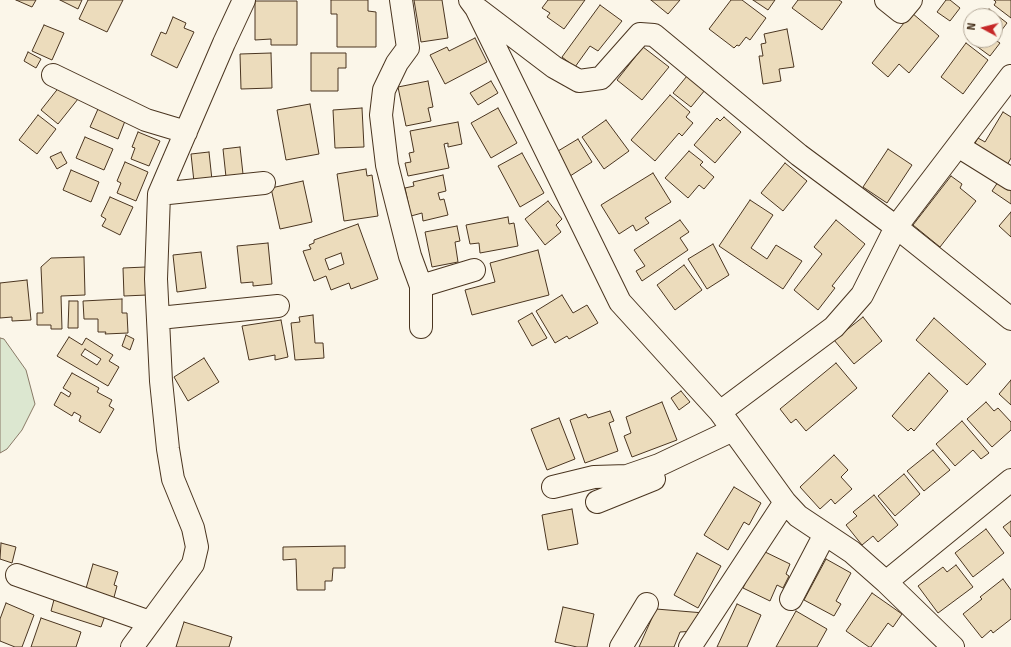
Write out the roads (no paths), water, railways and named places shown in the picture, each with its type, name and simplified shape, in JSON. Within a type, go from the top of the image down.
[{"type":"street","points":[[132,647],[192,564],[197,547],[193,528],[173,479],[161,381],[156,279],[159,194],[244,0]]},
{"type":"street","points":[[401,0],[408,48],[397,63],[384,90],[381,115],[387,165],[410,256],[420,286],[422,326]]},
{"type":"street","points":[[886,0],[901,12],[911,0]]},
{"type":"street","points":[[473,4],[554,67],[579,81],[601,78],[640,34],[654,36],[800,155],[896,228],[1011,319]]},
{"type":"street","points":[[473,4],[620,302],[720,412],[785,502],[798,516],[852,552],[886,582],[932,639],[953,647]]},
{"type":"street","points":[[53,75],[146,120],[186,132]]},
{"type":"street","points":[[720,412],[834,326],[862,295],[896,228],[1011,76]]},
{"type":"street","points":[[958,146],[1011,178]]},
{"type":"street","points":[[159,194],[264,183]]},
{"type":"street","points":[[420,286],[474,270]]},
{"type":"street","points":[[159,318],[278,306]]},
{"type":"street","points":[[552,487],[594,477],[627,476],[737,435]]},
{"type":"street","points":[[597,502],[634,488],[737,435]]},
{"type":"street","points":[[886,582],[1011,480]]},
{"type":"street","points":[[690,647],[785,502]]},
{"type":"street","points":[[791,599],[825,534]]},
{"type":"street","points":[[17,575],[150,622]]},
{"type":"street","points":[[621,647],[647,604]]}]
